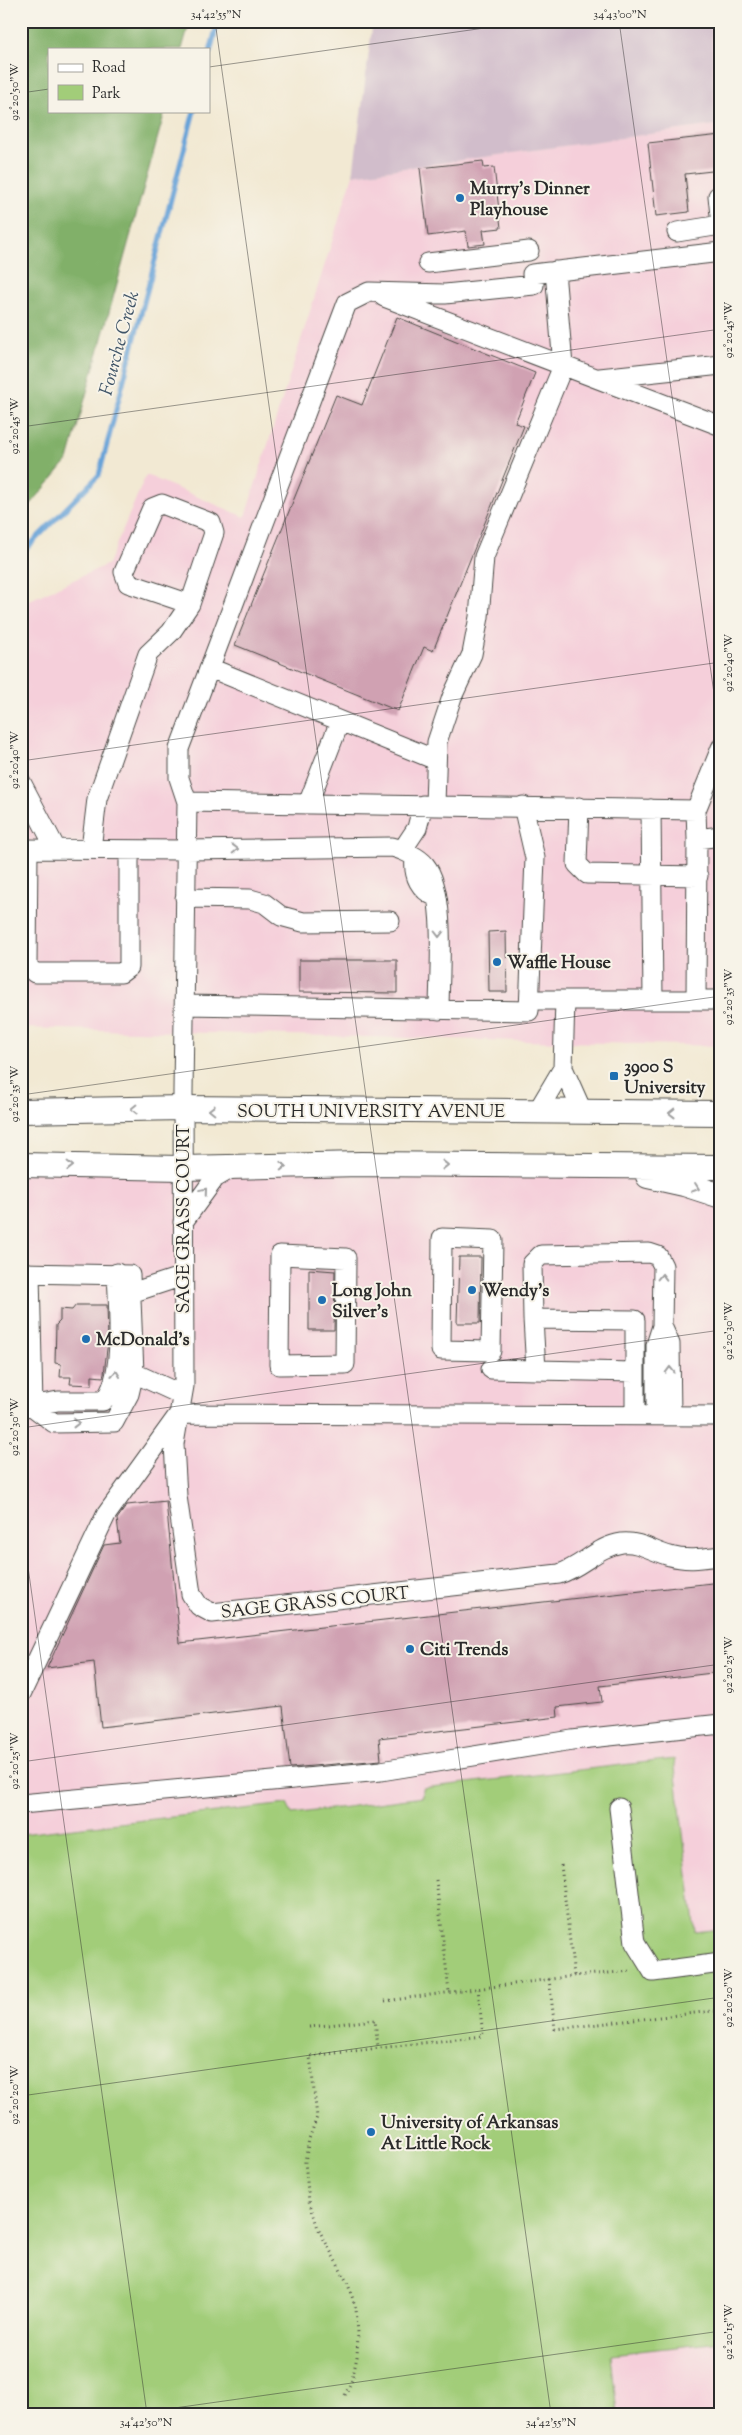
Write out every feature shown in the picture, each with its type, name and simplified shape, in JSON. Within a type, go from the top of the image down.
[{"type":"main road","name":"SOUTH UNIVERSITY AVENUE","points":[[21,1112],[183,1108],[721,1113]]},
{"type":"main road","points":[[21,1166],[182,1168],[361,1164],[721,1167]]},
{"type":"main road","points":[[561,1165],[651,1176],[721,1196]]},
{"type":"street","points":[[677,232],[721,225],[718,196],[721,196]]},
{"type":"street","points":[[428,263],[529,252]]},
{"type":"street","points":[[369,292],[445,294],[534,285],[532,274],[721,252]]},
{"type":"street","points":[[409,854],[417,828],[429,805],[437,742],[452,697],[472,654],[479,617],[484,557],[563,366],[555,271]]},
{"type":"street","points":[[369,292],[721,426]]},
{"type":"street","name":"SAGE GRASS COURT","points":[[369,292],[347,303],[179,749],[179,778],[187,802],[182,1168],[182,1395],[174,1444],[177,1496],[191,1594],[199,1606],[212,1613],[559,1574],[573,1570],[610,1545],[624,1543],[642,1546],[671,1557],[689,1559],[721,1556]]},
{"type":"street","points":[[596,379],[721,365]]},
{"type":"street","points":[[91,849],[97,799],[148,654],[171,632],[190,604],[214,533],[211,523],[162,504],[152,508],[124,572],[128,583],[190,604]]},
{"type":"street","points":[[210,668],[436,760]]},
{"type":"street","points":[[308,804],[340,721]]},
{"type":"street","points":[[696,1000],[698,876],[696,810],[721,748]]},
{"type":"street","points":[[21,782],[56,849]]},
{"type":"street","points":[[187,802],[696,810]]},
{"type":"street","points":[[184,1005],[529,1011],[536,858],[524,806]]},
{"type":"street","points":[[579,807],[577,864],[587,874],[698,876]]},
{"type":"street","points":[[651,809],[653,1000]]},
{"type":"street","points":[[697,839],[721,836]]},
{"type":"street","points":[[129,850],[129,967],[121,973],[35,973],[27,966],[24,849],[186,850],[392,847],[409,854],[424,864],[435,884],[439,911],[439,1010]]},
{"type":"street","points":[[186,898],[250,899],[264,903],[280,916],[303,922],[390,921]]},
{"type":"street","points":[[530,1000],[721,1000]]},
{"type":"street","points":[[565,1000],[564,1068],[583,1112]]},
{"type":"street","points":[[537,1112],[564,1068]]},
{"type":"street","points":[[183,1222],[215,1178],[234,1167]]},
{"type":"street","points":[[442,1238],[493,1240],[491,1351],[440,1350],[442,1238]]},
{"type":"street","points":[[536,1370],[532,1264],[541,1255],[648,1253],[658,1256],[663,1266],[662,1326],[656,1345],[663,1416]]},
{"type":"street","points":[[280,1255],[346,1258],[345,1364],[279,1365],[280,1255]]},
{"type":"street","points":[[26,1273],[117,1273],[130,1275],[134,1373],[129,1394],[114,1422],[54,1423],[27,1407],[26,1273]]},
{"type":"street","points":[[27,1407],[58,1401],[103,1401],[110,1394],[116,1380],[118,1342],[117,1273]]},
{"type":"street","points":[[131,1293],[183,1276]]},
{"type":"street","points":[[533,1319],[635,1320],[635,1415]]},
{"type":"street","points":[[491,1369],[635,1372]]},
{"type":"street","points":[[134,1373],[182,1395]]},
{"type":"street","points":[[21,1694],[106,1516],[179,1414],[721,1416]]},
{"type":"street","points":[[21,1804],[382,1771],[572,1740],[721,1724]]},
{"type":"street","points":[[619,1808],[635,1943],[653,1972],[721,1963]]},
{"type":"path","points":[[561,1865],[574,1976]]},
{"type":"path","points":[[436,1880],[449,1992]]},
{"type":"path","points":[[385,2001],[633,1970]]},
{"type":"path","points":[[549,1979],[555,2029],[721,2010]]},
{"type":"path","points":[[345,2395],[352,2380],[357,2358],[356,2309],[343,2271],[313,2215],[305,2173],[307,2149],[317,2117],[310,2056],[483,2036],[478,1989]]},
{"type":"path","points":[[309,2027],[375,2020],[378,2047]]},
{"type":"shaded area","points":[[373,21],[711,21],[715,125],[353,175]]},
{"type":"shaded area","points":[[711,21],[721,21],[721,1046],[21,1028],[21,604],[108,564],[146,475],[245,517],[353,175],[715,125]]},
{"type":"shaded area","points":[[721,1160],[721,2414],[21,2414],[21,1163]]},
{"type":"green space","points":[[21,21],[190,21],[182,48],[48,48],[48,112],[165,112],[68,460],[21,516]]},
{"type":"green space","name":"University of Arkansas At Little Rock","points":[[674,1759],[695,1932],[721,1929],[721,2342],[611,2354],[617,2414],[21,2414],[21,1834],[287,1804],[292,1814],[423,1797],[423,1788]]},
{"type":"building","points":[[721,135],[721,170],[685,174],[689,212],[656,216],[648,143]]},
{"type":"building","name":"Murry's Dinner Playhouse","points":[[483,161],[484,168],[494,167],[501,228],[483,230],[485,244],[468,246],[466,231],[428,236],[420,168]]},
{"type":"building","points":[[397,317],[535,373],[515,423],[524,426],[433,651],[424,647],[398,711],[235,645],[336,395],[362,405]]},
{"type":"building","name":"Waffle House","points":[[506,931],[507,992],[489,992],[488,932]]},
{"type":"building","points":[[299,960],[397,960],[397,993],[299,992]]},
{"type":"building","name":"Wendy's","points":[[459,1257],[481,1257],[480,1323],[457,1323]]},
{"type":"building","name":"Long John Silver's","points":[[309,1269],[335,1271],[334,1330],[309,1330]]},
{"type":"building","name":"McDonald's","points":[[76,1305],[107,1305],[108,1340],[104,1374],[103,1377],[92,1376],[92,1385],[70,1384],[71,1377],[60,1377],[61,1364],[55,1363],[56,1325],[60,1321],[60,1309],[72,1310]]},
{"type":"building","points":[[166,1501],[180,1643],[721,1582],[721,1672],[600,1686],[602,1702],[557,1707],[558,1717],[379,1738],[381,1760],[290,1768],[283,1706],[101,1727],[94,1662],[47,1668],[104,1545],[120,1543],[117,1519],[127,1505]]},
{"type":"waterway","name":"Fourche Creek","points":[[210,52],[218,21]]},
{"type":"waterway","name":"Fourche Creek","points":[[21,554],[99,475],[194,112]]},
{"type":"place","name":"Murry's Dinner Playhouse","points":[[460,198]]},
{"type":"place","name":"Waffle House","points":[[497,962]]},
{"type":"place","name":"3900 S University","points":[[614,1076]]},
{"type":"place","name":"Wendy's","points":[[472,1290]]},
{"type":"place","name":"Long John Silver's","points":[[322,1300]]},
{"type":"place","name":"McDonald's","points":[[86,1339]]},
{"type":"place","name":"Citi Trends","points":[[410,1649]]},
{"type":"place","name":"University of Arkansas At Little Rock","points":[[371,2132]]}]
